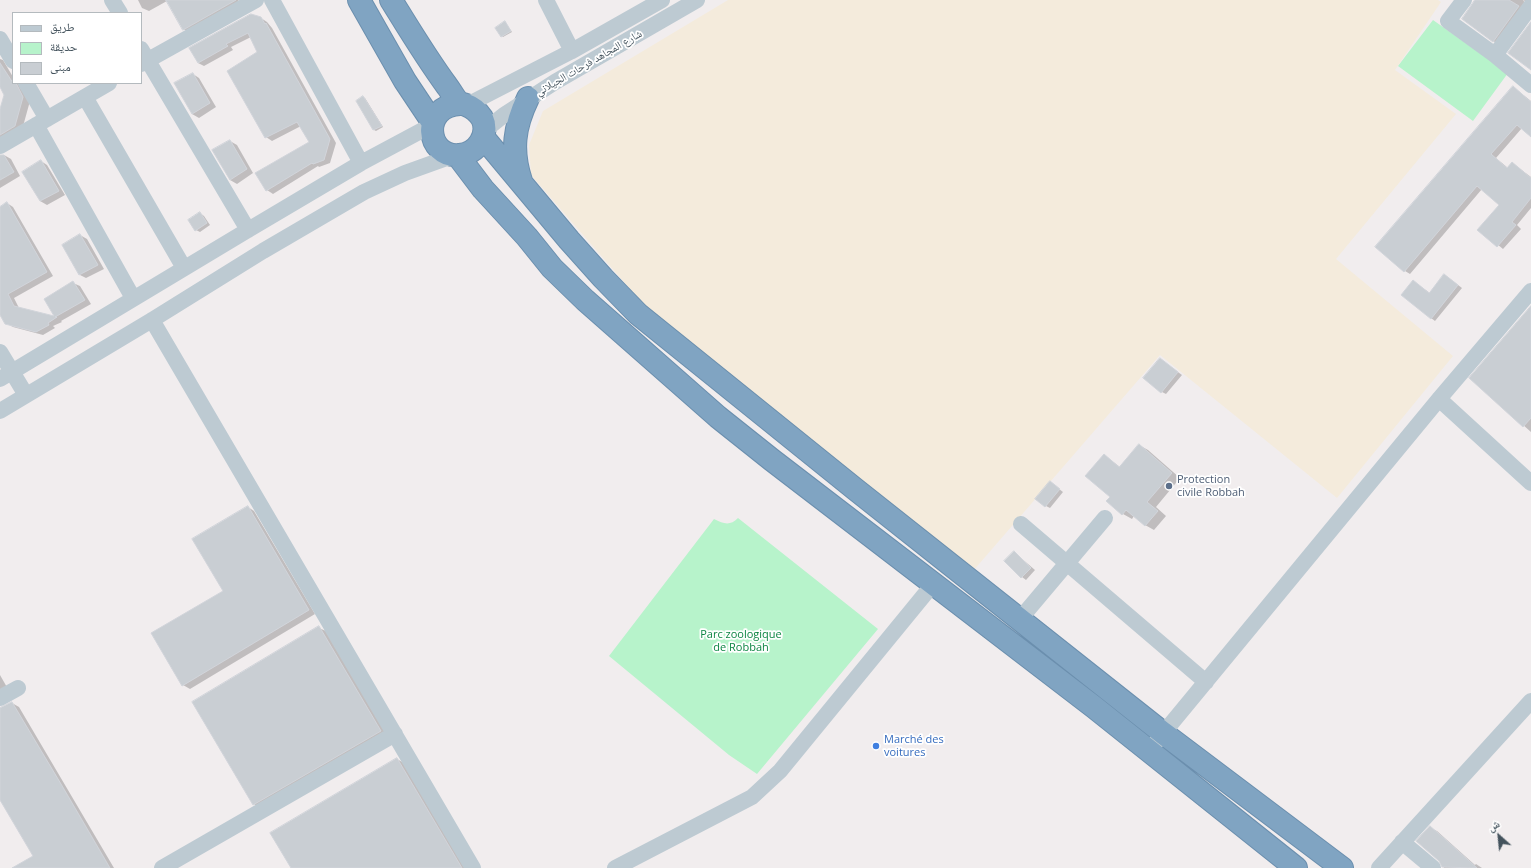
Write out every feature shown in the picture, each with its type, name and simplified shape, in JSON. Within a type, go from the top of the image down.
[{"type":"highway","points":[[359,0],[405,81],[433,124]]},
{"type":"highway","points":[[391,0],[425,55],[464,104],[478,113],[484,125],[484,134],[476,148],[471,152],[457,155],[442,150],[437,145],[432,132],[433,124],[436,116],[446,106],[464,104]]},
{"type":"highway","points":[[522,184],[517,167],[515,143],[516,132],[521,114],[528,98]]},
{"type":"highway","points":[[484,134],[522,184],[603,278],[638,314],[1020,620],[1164,733],[1342,868]]},
{"type":"highway","points":[[457,155],[483,189],[527,237],[552,268],[585,300],[742,436],[934,583],[1296,868]]},
{"type":"street","points":[[112,0],[119,12]]},
{"type":"street","points":[[248,230],[143,58],[256,0]]},
{"type":"street","points":[[272,0],[361,163]]},
{"type":"street","points":[[546,0],[572,51]]},
{"type":"street","name":"شارع المجاهد فرحات الجيلاني","points":[[464,104],[572,51],[662,0]]},
{"type":"street","name":"شارع المجاهد فرحات الجيلاني","points":[[484,134],[504,115],[528,98],[697,0]]},
{"type":"street","points":[[1464,0],[1448,22],[1495,55],[1531,85]]},
{"type":"street","points":[[1495,55],[1531,5],[1524,0]]},
{"type":"street","points":[[0,39],[12,59]]},
{"type":"street","points":[[26,84],[42,122],[133,298]]},
{"type":"street","points":[[0,146],[107,84]]},
{"type":"street","points":[[85,97],[184,268]]},
{"type":"street","points":[[6,376],[133,298],[361,163],[433,124]]},
{"type":"street","points":[[0,411],[152,320],[269,247],[364,192],[405,173],[457,155]]},
{"type":"street","points":[[1149,751],[1439,399],[1531,291]]},
{"type":"street","points":[[152,320],[473,868]]},
{"type":"street","points":[[0,352],[6,376],[26,395]]},
{"type":"street","points":[[1439,399],[1531,483]]},
{"type":"street","points":[[1020,620],[1105,518]]},
{"type":"street","points":[[1021,524],[1206,682]]},
{"type":"street","points":[[614,868],[752,797],[780,771],[934,583]]},
{"type":"street","points":[[0,698],[18,688]]},
{"type":"street","points":[[1379,868],[1531,701]]},
{"type":"street","points":[[162,868],[395,734]]},
{"type":"street","points":[[1402,842],[1433,868]]},
{"type":"green space","points":[[1433,20],[1508,73],[1473,121],[1398,66]]},
{"type":"green space","name":"Parc zoologique de Robbah","points":[[738,518],[878,629],[757,774],[729,755],[609,656],[714,519],[721,522],[730,523]]},
{"type":"sand","points":[[728,0],[1438,0],[1441,2],[1395,70],[1456,114],[1336,259],[1453,356],[1337,498],[1160,355],[973,571],[734,382],[643,304],[531,175],[529,145],[543,111]]},
{"type":"building","points":[[166,0],[236,0],[183,30]]},
{"type":"building","points":[[1475,0],[1509,0],[1519,6],[1493,42],[1462,19]]},
{"type":"building","points":[[251,14],[261,17],[265,24],[266,23],[330,139],[324,160],[313,164],[312,163],[266,191],[255,173],[309,142],[297,122],[265,138],[227,71],[257,52],[248,33],[226,44],[228,46],[198,63],[189,48]]},
{"type":"building","points":[[505,21],[511,31],[501,37],[495,28]]},
{"type":"building","points":[[1531,22],[1531,70],[1508,53]]},
{"type":"building","points":[[0,63],[12,81],[12,84],[16,84],[23,97],[15,126],[0,135],[0,109],[4,95],[0,87]]},
{"type":"building","points":[[193,73],[210,103],[192,114],[174,83]]},
{"type":"building","points":[[1513,86],[1531,102],[1531,137],[1517,125],[1491,154],[1507,168],[1512,162],[1531,178],[1531,198],[1512,222],[1516,225],[1497,247],[1477,230],[1499,205],[1477,186],[1404,272],[1375,247]]},
{"type":"building","points":[[363,96],[382,126],[373,130],[356,101]]},
{"type":"building","points":[[230,140],[247,169],[230,180],[212,150]]},
{"type":"building","points":[[0,155],[4,155],[14,172],[0,180]]},
{"type":"building","points":[[41,160],[59,191],[40,201],[22,172]]},
{"type":"building","points":[[7,202],[47,272],[8,294],[14,306],[54,316],[44,299],[73,281],[85,300],[55,317],[57,317],[48,323],[49,325],[36,332],[5,324],[0,315],[0,207]]},
{"type":"building","points":[[200,212],[207,223],[195,231],[188,220]]},
{"type":"building","points":[[80,234],[98,265],[79,275],[62,245]]},
{"type":"building","points":[[1444,274],[1458,285],[1431,319],[1401,295],[1413,280],[1429,293]]},
{"type":"building","points":[[1531,306],[1531,418],[1523,427],[1469,378]]},
{"type":"building","points":[[1160,358],[1178,372],[1161,393],[1143,378]]},
{"type":"building","points":[[1139,444],[1172,473],[1147,502],[1158,511],[1145,526],[1126,510],[1122,515],[1106,501],[1110,497],[1085,476],[1104,454],[1119,467]]},
{"type":"building","points":[[1050,481],[1060,489],[1045,507],[1035,499]]},
{"type":"building","points":[[248,506],[309,610],[182,686],[151,633],[223,591],[192,539]]},
{"type":"building","points":[[1014,551],[1031,568],[1021,578],[1004,561]]},
{"type":"building","points":[[319,626],[381,731],[253,805],[192,702]]},
{"type":"building","points":[[12,702],[110,868],[12,868],[33,856],[0,800],[0,708]]},
{"type":"building","points":[[397,758],[462,868],[291,868],[270,833]]},
{"type":"building","points":[[1430,826],[1477,868],[1442,867],[1439,861],[1416,841]]},
{"type":"place","name":"Protection civile Robbah","points":[[1169,486]]},
{"type":"place","name":"Marché des voitures","points":[[876,746]]}]
